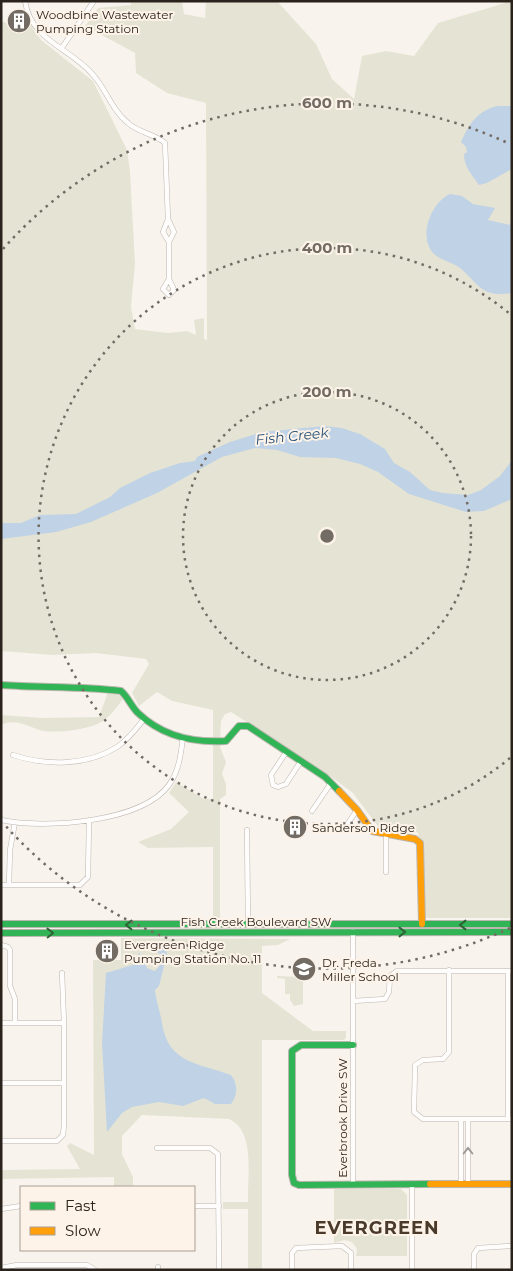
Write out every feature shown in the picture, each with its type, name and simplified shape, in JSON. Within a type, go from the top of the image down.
[{"type":"main road","points":[[1,685],[42,688],[86,687],[119,690],[125,694],[135,710],[144,719],[165,732],[183,738],[216,742],[226,741],[238,727],[245,725],[325,776],[357,810],[372,831],[415,839],[420,843],[422,924]]},
{"type":"main road","name":"Fish Creek Boulevard SW","points":[[1,924],[248,924],[512,932]]},
{"type":"main road","name":"Fish Creek Boulevard SW","points":[[1,934],[353,928],[422,924],[512,924]]},
{"type":"main road","points":[[353,1045],[301,1045],[294,1048],[292,1055],[293,1181],[299,1185],[353,1184]]},
{"type":"main road","name":"Everbrook Drive SW","points":[[353,1184],[512,1184]]},
{"type":"street","points":[[26,1],[36,28],[90,71],[110,103],[128,123],[140,132],[165,143],[168,219],[174,232],[169,242],[169,279]]},
{"type":"street","points":[[61,49],[94,1]]},
{"type":"street","points":[[168,219],[163,232],[169,242]]},
{"type":"street","points":[[13,755],[29,760],[54,763],[100,755],[118,746],[144,719]]},
{"type":"street","points":[[1,820],[42,824],[88,820],[134,809],[146,804],[169,786],[177,770],[183,738]]},
{"type":"street","points":[[287,751],[271,775],[273,785],[278,787],[286,784],[301,761]]},
{"type":"street","points":[[312,811],[331,784]]},
{"type":"street","points":[[344,829],[357,810]]},
{"type":"street","points":[[1,885],[80,885],[85,882],[88,875],[88,820]]},
{"type":"street","points":[[9,885],[10,850],[14,822]]},
{"type":"street","points":[[247,830],[248,924]]},
{"type":"street","points":[[386,834],[386,872]]},
{"type":"street","points":[[150,925],[150,932]]},
{"type":"street","name":"Everbrook Drive SW","points":[[353,928],[353,1184]]},
{"type":"street","points":[[1,945],[8,946],[10,950],[10,986],[15,1000],[15,1023]]},
{"type":"street","points":[[353,1001],[385,999],[389,992],[390,976],[397,971],[449,970],[510,971],[510,1119],[423,1119],[416,1116],[414,1110],[415,1065],[423,1060],[443,1059],[448,1052],[449,970]]},
{"type":"street","points":[[1,1141],[54,1141],[62,1138],[64,1132],[64,1023],[62,973]]},
{"type":"street","points":[[1,1023],[64,1023]]},
{"type":"street","points":[[1,1083],[64,1083]]},
{"type":"street","points":[[461,1119],[465,1184]]},
{"type":"street","points":[[465,1184],[468,1119]]},
{"type":"street","points":[[156,1148],[210,1148],[216,1151],[218,1157],[219,1270]]},
{"type":"street","points":[[412,1184],[412,1270]]},
{"type":"street","points":[[1,1209],[20,1206]]},
{"type":"street","points":[[195,1206],[219,1206]]},
{"type":"street","points":[[292,1270],[292,1253],[296,1248],[342,1246],[351,1253],[351,1270]]},
{"type":"street","points":[[474,1270],[474,1254],[478,1248],[512,1246]]},
{"type":"street","points":[[1,1268],[17,1265],[87,1265],[95,1270]]},
{"type":"shaded area","points":[[131,1],[182,1],[184,14],[205,18],[206,1],[277,1],[316,44],[332,79],[354,99],[362,56],[386,51],[414,56],[438,23],[512,1],[512,918],[419,918],[418,833],[406,826],[398,830],[379,828],[353,793],[326,773],[231,712],[225,714],[221,721],[220,747],[226,762],[222,774],[226,784],[226,795],[220,799],[220,919],[213,919],[213,847],[148,848],[138,842],[171,829],[189,812],[169,793],[176,782],[204,799],[213,799],[213,710],[172,701],[157,692],[139,706],[132,693],[149,664],[146,659],[96,653],[53,655],[1,651],[1,21],[19,27],[28,22],[41,40],[93,81],[127,150],[135,264],[131,307],[135,329],[168,333],[187,331],[196,335],[194,320],[204,318],[204,339],[207,340],[206,103],[167,93],[136,73],[135,53],[85,26],[98,8],[131,5]]},
{"type":"shaded area","points":[[108,692],[123,699],[113,712],[95,725],[53,732],[39,730],[15,722],[1,725],[1,715],[42,718],[99,717]]},
{"type":"shaded area","points":[[121,938],[290,939],[278,945],[262,946],[262,993],[313,1031],[346,1031],[346,1038],[344,1040],[262,1040],[262,1270],[248,1270],[248,1209],[223,1209],[223,1202],[248,1202],[249,1168],[247,1144],[238,1125],[229,1119],[142,1115],[122,1136],[122,1154],[133,1177],[133,1186],[114,1186],[114,1177],[1,1179],[1,1170],[80,1169],[67,1146],[70,1143],[94,1155],[93,960],[121,960]]},
{"type":"shaded area","points":[[277,976],[303,977],[303,1004],[294,1006],[290,1000],[290,994],[285,994],[285,979],[277,978]]},
{"type":"shaded area","points":[[334,1189],[401,1189],[407,1195],[407,1256],[356,1256],[357,1249],[352,1242],[344,1240],[334,1243]]},
{"type":"water","points":[[497,106],[512,106],[512,169],[487,183],[479,185],[467,167],[464,159],[464,154],[467,152],[466,147],[461,142],[474,119],[484,111]]},
{"type":"water","points":[[450,194],[462,196],[473,204],[495,208],[488,220],[510,225],[512,214],[512,293],[487,292],[460,268],[433,253],[427,237],[429,220],[437,204]]},
{"type":"water","name":"Fish Creek","points":[[324,426],[342,428],[360,434],[385,449],[394,463],[410,472],[430,490],[443,493],[468,495],[481,490],[500,476],[512,460],[512,499],[484,511],[466,512],[409,494],[378,472],[360,464],[336,458],[300,457],[277,450],[255,448],[222,457],[157,493],[91,522],[56,532],[1,539],[1,523],[21,523],[40,515],[76,514],[110,497],[120,488],[150,473],[180,463],[195,461],[197,457],[230,442],[262,432]]},
{"type":"water","points":[[161,946],[165,947],[167,954],[159,986],[155,990],[165,1037],[171,1047],[187,1060],[231,1075],[236,1086],[235,1097],[231,1104],[215,1104],[204,1098],[183,1106],[159,1102],[132,1107],[122,1113],[107,1132],[102,1043],[106,973],[136,964],[139,952],[147,968],[155,971],[162,963],[164,956],[155,951]]},
{"type":"traffic: fast","points":[[1,685],[121,691],[138,713],[147,721],[168,732],[202,741],[226,741],[239,726],[248,726],[325,777],[339,791]]},
{"type":"traffic: fast","points":[[1,924],[512,924]]},
{"type":"traffic: fast","points":[[1,933],[512,932]]},
{"type":"traffic: fast","points":[[353,1045],[301,1045],[292,1051],[292,1175],[294,1183],[299,1185],[430,1184]]},
{"type":"traffic: slow","points":[[339,791],[357,810],[372,831],[415,839],[420,843],[422,924]]},
{"type":"traffic: slow","points":[[430,1184],[512,1184]]},
{"type":"place","name":"Woodbine Wastewater Pumping Station","points":[[19,21]]},
{"type":"place","name":"Sanderson Ridge","points":[[295,827]]},
{"type":"place","name":"Evergreen Ridge Pumping Station No. 11","points":[[107,951]]},
{"type":"place","name":"Dr. Freda Miller School","points":[[304,969]]},
{"type":"district","name":"EVERGREEN","points":[[377,1228]]}]
